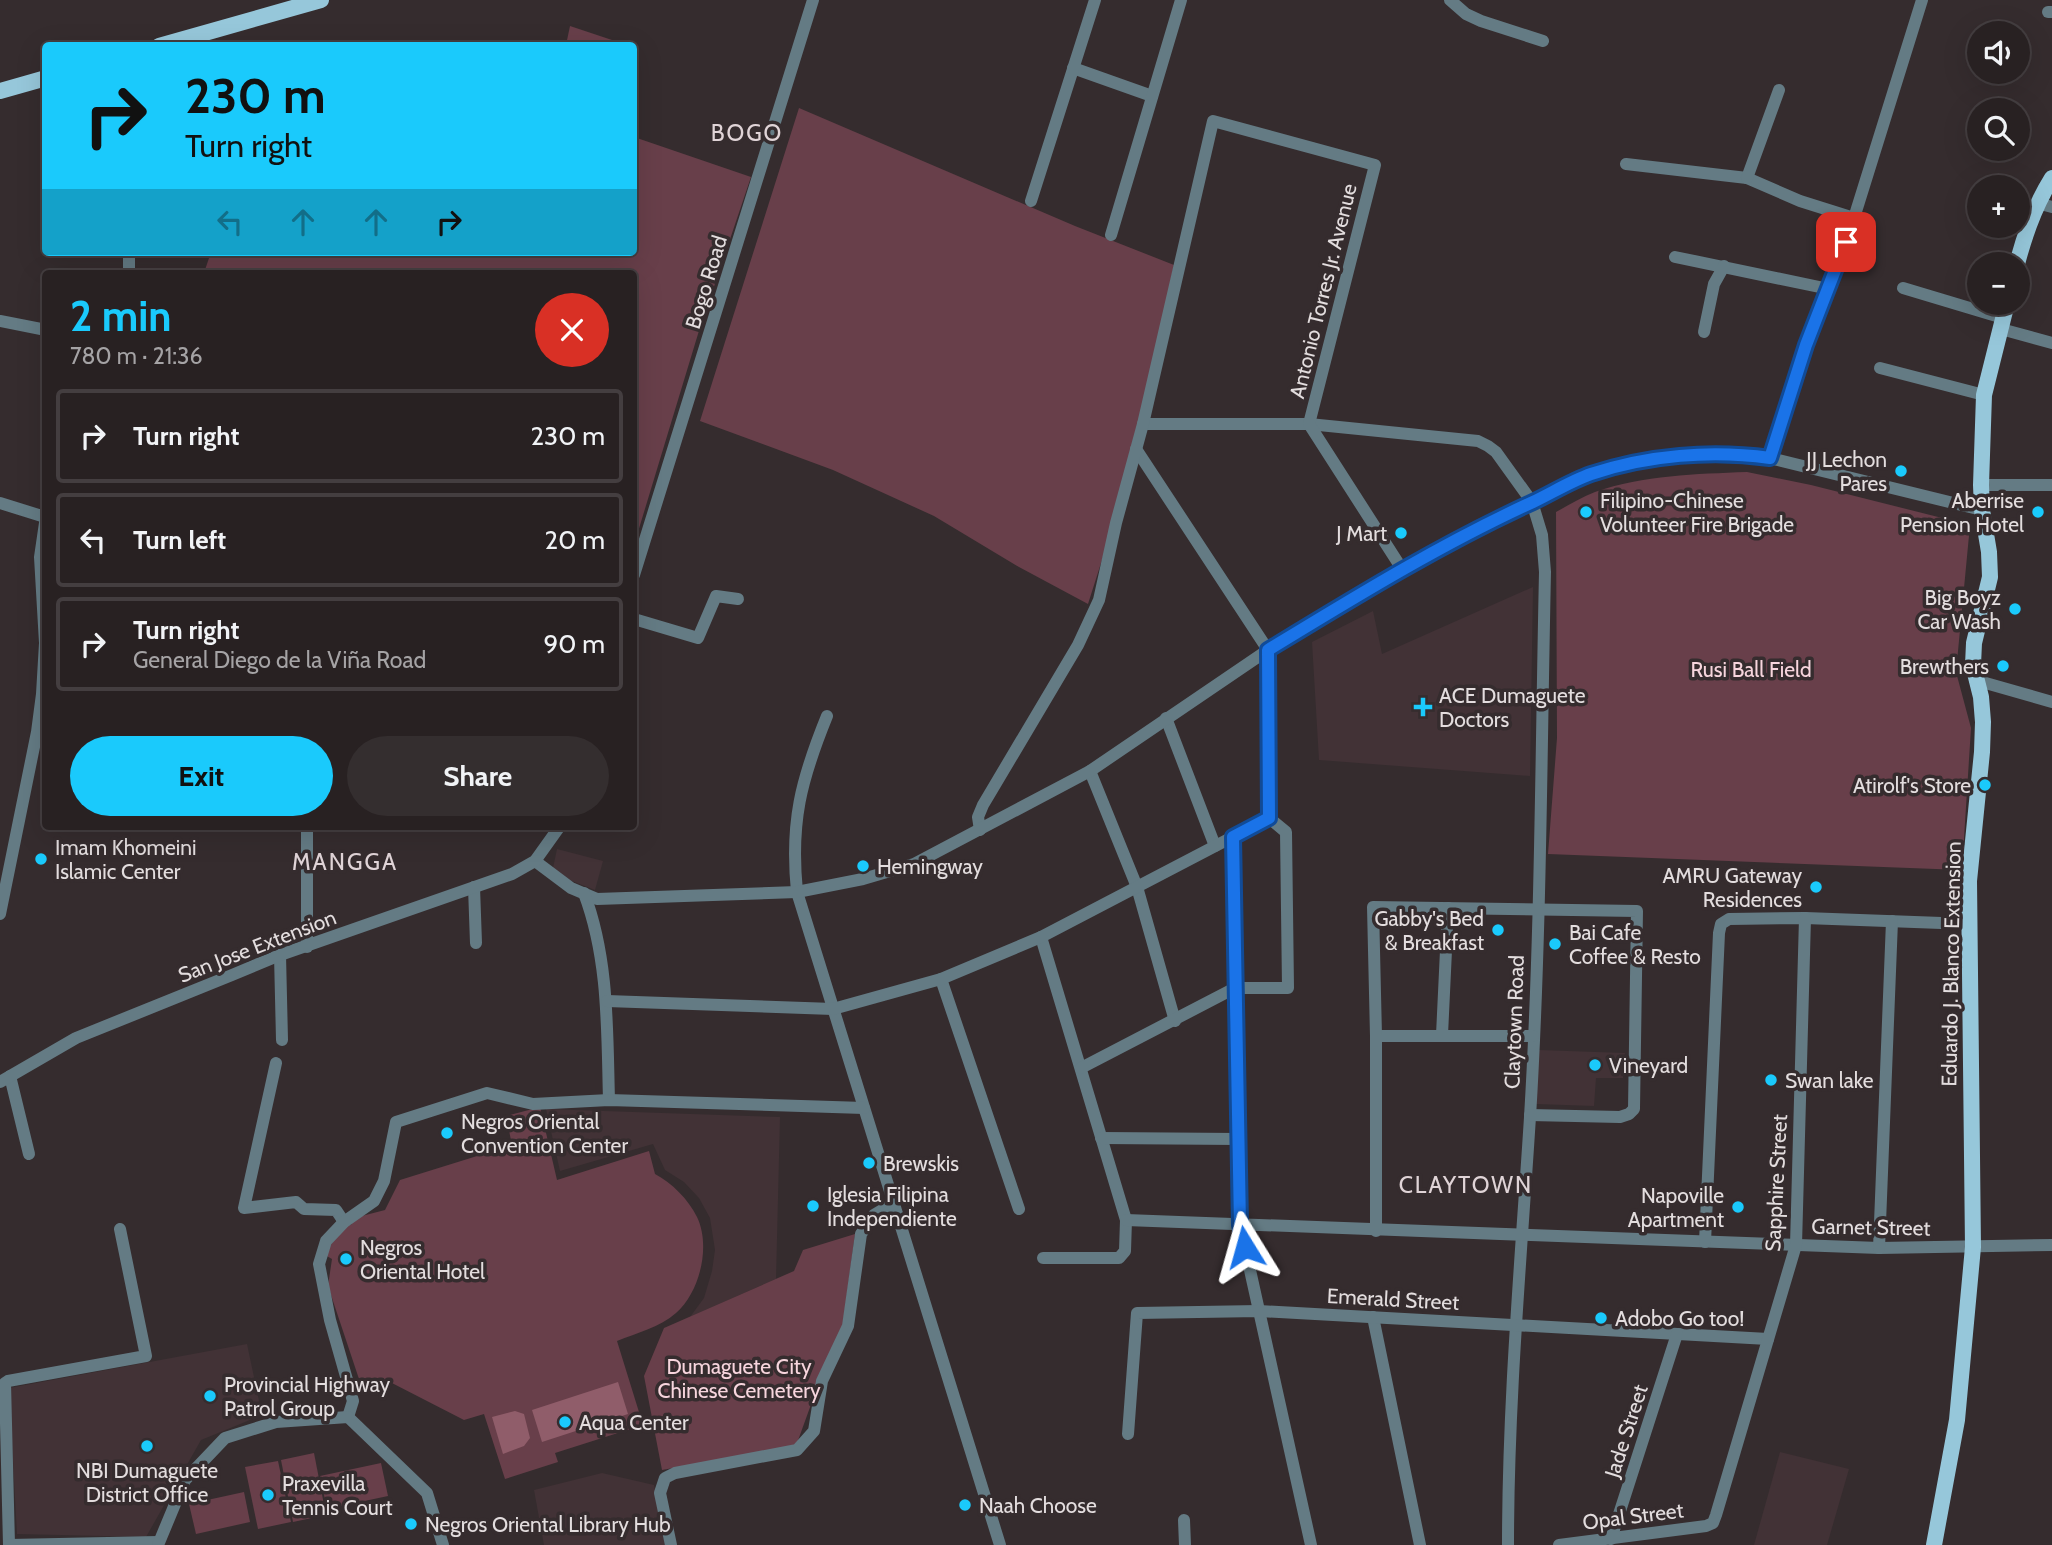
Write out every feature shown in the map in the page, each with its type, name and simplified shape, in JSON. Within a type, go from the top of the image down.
[{"type":"main road","points":[[173,42],[321,0]]},
{"type":"main road","points":[[0,91],[42,79]]},
{"type":"main road","points":[[2020,252],[2025,233],[2044,205],[2052,178]]},
{"type":"main road","name":"Eduardo J. Blanco Extension","points":[[1934,1545],[1956,1420],[1973,1247],[1969,924],[1970,869],[1982,742],[1981,697],[1975,680],[1974,643],[1990,577],[1981,485],[1984,395],[2004,317]]},
{"type":"street","name":"Bogo Road","points":[[637,565],[813,0]]},
{"type":"street","points":[[1031,201],[1095,0]]},
{"type":"street","points":[[1111,235],[1181,0]]},
{"type":"street","points":[[1450,0],[1466,14],[1481,21],[1543,41]]},
{"type":"street","points":[[1770,458],[1806,345],[1854,218],[1922,0]]},
{"type":"street","points":[[1073,68],[1152,96]]},
{"type":"street","points":[[1747,178],[1779,90]]},
{"type":"street","name":"Antonio Torres Jr. Avenue","points":[[1143,424],[1213,121],[1375,164],[1310,424],[1402,569]]},
{"type":"street","points":[[1626,164],[1747,178],[1800,201],[1854,218]]},
{"type":"street","points":[[1675,257],[1829,289]]},
{"type":"street","points":[[1704,332],[1714,284],[1724,266]]},
{"type":"street","points":[[1903,288],[2004,317],[2052,343]]},
{"type":"street","points":[[0,321],[42,329]]},
{"type":"street","points":[[1880,368],[1984,395]]},
{"type":"street","points":[[980,831],[978,817],[983,805],[1078,645],[1099,600],[1116,523],[1143,424]]},
{"type":"street","name":"Claytown Road","points":[[1143,424],[1310,424],[1478,441],[1496,452],[1532,502],[1542,535],[1545,572],[1538,909],[1530,1115],[1516,1324],[1508,1545]]},
{"type":"street","points":[[1136,449],[1268,650],[1269,818]]},
{"type":"street","points":[[557,830],[535,862],[570,888],[597,899],[797,892],[863,879],[914,864],[1090,771],[1268,650],[1402,569],[1495,519],[1590,475],[1658,459],[1735,453],[1770,458],[1982,510]]},
{"type":"street","points":[[1981,485],[2052,485]]},
{"type":"street","points":[[0,503],[42,516]]},
{"type":"street","points":[[42,540],[42,591]]},
{"type":"street","points":[[637,620],[698,638],[716,596],[738,599]]},
{"type":"street","points":[[1975,680],[2052,702]]},
{"type":"street","points":[[0,914],[41,732],[42,694]]},
{"type":"street","points":[[827,716],[812,753],[797,811],[794,838],[797,892],[1000,1545]]},
{"type":"street","points":[[1166,718],[1215,846]]},
{"type":"street","points":[[1090,771],[1137,887],[1175,1021]]},
{"type":"street","points":[[607,1001],[833,1009],[941,979],[1041,937],[1269,818]]},
{"type":"street","points":[[1081,1068],[1235,988],[1288,988],[1286,832],[1269,818]]},
{"type":"street","points":[[307,830],[307,947]]},
{"type":"street","points":[[1233,837],[1240,1225],[1311,1545]]},
{"type":"street","name":"San Jose Extension","points":[[3,1080],[76,1038],[280,955],[512,874],[535,862]]},
{"type":"street","points":[[474,887],[476,943]]},
{"type":"street","points":[[584,894],[594,919],[607,1001],[609,1100]]},
{"type":"street","points":[[1376,1231],[1373,907],[1637,911],[1633,1059],[1635,1103],[1632,1112],[1620,1117],[1530,1115]]},
{"type":"street","points":[[1443,1035],[1448,908]]},
{"type":"street","points":[[1705,1242],[1721,925],[1729,919],[1804,918],[1969,924]]},
{"type":"street","name":"Sapphire Street","points":[[1713,1523],[1796,1245],[1804,918]]},
{"type":"street","points":[[1879,1248],[1892,921]]},
{"type":"street","points":[[1041,937],[1126,1220],[1125,1251],[1119,1258],[1043,1258]]},
{"type":"street","points":[[280,955],[282,1041]]},
{"type":"street","points":[[941,979],[1019,1209]]},
{"type":"street","points":[[1376,1036],[1533,1036]]},
{"type":"street","points":[[276,1063],[244,1208],[296,1202],[304,1209],[336,1210],[344,1222]]},
{"type":"street","points":[[3,1080],[29,1154]]},
{"type":"street","points":[[348,1417],[353,1401],[330,1320],[319,1265],[326,1241],[344,1222],[374,1201],[384,1181],[396,1122],[487,1093],[533,1104],[609,1100],[864,1108]]},
{"type":"street","points":[[1101,1138],[1239,1139]]},
{"type":"street","points":[[671,1545],[660,1493],[666,1478],[797,1450],[814,1431],[821,1381],[848,1326],[861,1234],[874,1214],[894,1203]]},
{"type":"street","name":"Garnet Street","points":[[1126,1220],[1879,1248],[2052,1245]]},
{"type":"street","points":[[120,1230],[146,1356],[5,1383],[4,1499],[9,1545],[158,1544],[185,1480],[225,1438],[276,1422],[348,1417],[427,1493],[443,1545]]},
{"type":"street","name":"Emerald Street","points":[[1128,1434],[1137,1313],[1259,1311],[1768,1339]]},
{"type":"street","points":[[1373,1317],[1419,1545]]},
{"type":"street","name":"Jade Street","points":[[1611,1539],[1677,1334]]},
{"type":"street","points":[[1184,1520],[1185,1545]]},
{"type":"street","name":"Opal Street","points":[[1559,1545],[1713,1523]]},
{"type":"shaded area","name":"ACE Dumaguete Doctors","points":[[1533,587],[1530,776],[1319,760],[1312,642],[1373,611],[1382,654]]},
{"type":"shaded area","points":[[557,849],[603,861],[595,890],[564,878],[553,868]]},
{"type":"shaded area","points":[[1539,1050],[1625,1053],[1623,1078],[1596,1078],[1594,1106],[1536,1104]]},
{"type":"shaded area","points":[[546,1109],[780,1117],[776,1279],[690,1317],[704,1298],[715,1250],[710,1218],[699,1198],[684,1182],[665,1170],[653,1144],[560,1171]]},
{"type":"shaded area","points":[[247,1344],[262,1415],[201,1440],[146,1537],[17,1534],[9,1388]]},
{"type":"shaded area","points":[[618,1382],[628,1414],[542,1442],[532,1410]]},
{"type":"shaded area","points":[[515,1411],[524,1414],[530,1438],[524,1446],[503,1454],[492,1417]]},
{"type":"shaded area","points":[[1780,1452],[1849,1469],[1827,1545],[1754,1545]]},
{"type":"shaded area","points":[[602,1473],[654,1485],[665,1545],[544,1545],[534,1490]]},
{"type":"green space","points":[[570,26],[618,42],[567,42]]},
{"type":"green space","points":[[799,108],[1075,226],[1174,265],[1128,478],[1088,604],[1019,567],[934,516],[833,470],[700,421]]},
{"type":"green space","points":[[637,138],[751,177],[698,334],[637,535],[637,270],[205,270],[210,256],[637,256]]},
{"type":"green space","name":"Rusi Ball Field","points":[[1747,472],[1811,485],[1970,525],[1956,672],[1971,728],[1962,870],[1548,854],[1557,738],[1556,512],[1595,492],[1632,482],[1670,476]]},
{"type":"green space","points":[[540,1107],[557,1180],[649,1151],[655,1174],[679,1192],[697,1217],[703,1241],[703,1255],[697,1281],[676,1313],[656,1326],[617,1341],[643,1425],[555,1453],[558,1462],[505,1479],[484,1414],[464,1420],[388,1381],[362,1388],[328,1286],[332,1259],[325,1255],[344,1222],[351,1225],[354,1218],[385,1210],[400,1180],[512,1145],[506,1116]]},
{"type":"green space","name":"Dumaguete City Chinese Cemetery","points":[[855,1234],[842,1331],[826,1363],[796,1446],[662,1470],[644,1376],[664,1328],[794,1271],[803,1250]]},
{"type":"green space","points":[[314,1453],[326,1515],[293,1522],[281,1460]]},
{"type":"green space","name":"Praxevilla Tennis Court","points":[[278,1461],[291,1522],[258,1529],[245,1467]]},
{"type":"green space","points":[[381,1463],[388,1496],[327,1509],[320,1476]]},
{"type":"green space","points":[[244,1492],[250,1522],[196,1534],[189,1504]]},
{"type":"place","name":"JJ Lechon Pares","points":[[1901,471]]},
{"type":"place","name":"Filipino-Chinese Volunteer Fire Brigade","points":[[1586,512]]},
{"type":"place","name":"Aberrise Pension Hotel","points":[[2038,512]]},
{"type":"place","name":"J Mart","points":[[1401,533]]},
{"type":"place","name":"Big Boyz Car Wash","points":[[2015,609]]},
{"type":"place","name":"Brewthers","points":[[2003,666]]},
{"type":"place","name":"ACE Dumaguete Doctors","points":[[1423,707]]},
{"type":"place","name":"Atirolf's Store","points":[[1985,785]]},
{"type":"place","name":"Imam Khomeini Islamic Center","points":[[41,859]]},
{"type":"place","name":"Hemingway","points":[[863,866]]},
{"type":"place","name":"AMRU Gateway Residences","points":[[1816,887]]},
{"type":"place","name":"Gabby's Bed & Breakfast","points":[[1498,930]]},
{"type":"place","name":"Bai Cafe Coffee & Resto","points":[[1555,944]]},
{"type":"place","name":"Vineyard","points":[[1595,1065]]},
{"type":"place","name":"Swan lake","points":[[1771,1080]]},
{"type":"place","name":"Negros Oriental Convention Center","points":[[447,1133]]},
{"type":"place","name":"Brewskis","points":[[869,1163]]},
{"type":"place","name":"Iglesia Filipina Independiente","points":[[813,1206]]},
{"type":"place","name":"Napoville Apartment","points":[[1738,1207]]},
{"type":"place","name":"Negros Oriental Hotel","points":[[346,1259]]},
{"type":"place","name":"Adobo Go too!","points":[[1601,1318]]},
{"type":"place","name":"Provincial Highway Patrol Group","points":[[210,1396]]},
{"type":"place","name":"Aqua Center","points":[[565,1422]]},
{"type":"place","name":"NBI Dumaguete District Office","points":[[147,1446]]},
{"type":"place","name":"Praxevilla Tennis Court","points":[[268,1495]]},
{"type":"place","name":"Naah Choose","points":[[965,1505]]},
{"type":"place","name":"Negros Oriental Library Hub","points":[[411,1524]]},
{"type":"district","name":"BOGO","points":[[747,133]]},
{"type":"district","name":"MANGGA","points":[[345,862]]},
{"type":"district","name":"CLAYTOWN","points":[[1466,1185]]},
{"type":"route","points":[[1245,1247],[1240,1225],[1233,837],[1269,818],[1268,650],[1402,569],[1495,519],[1590,475],[1658,459],[1707,454],[1735,453],[1770,458],[1806,345],[1846,242]]}]
